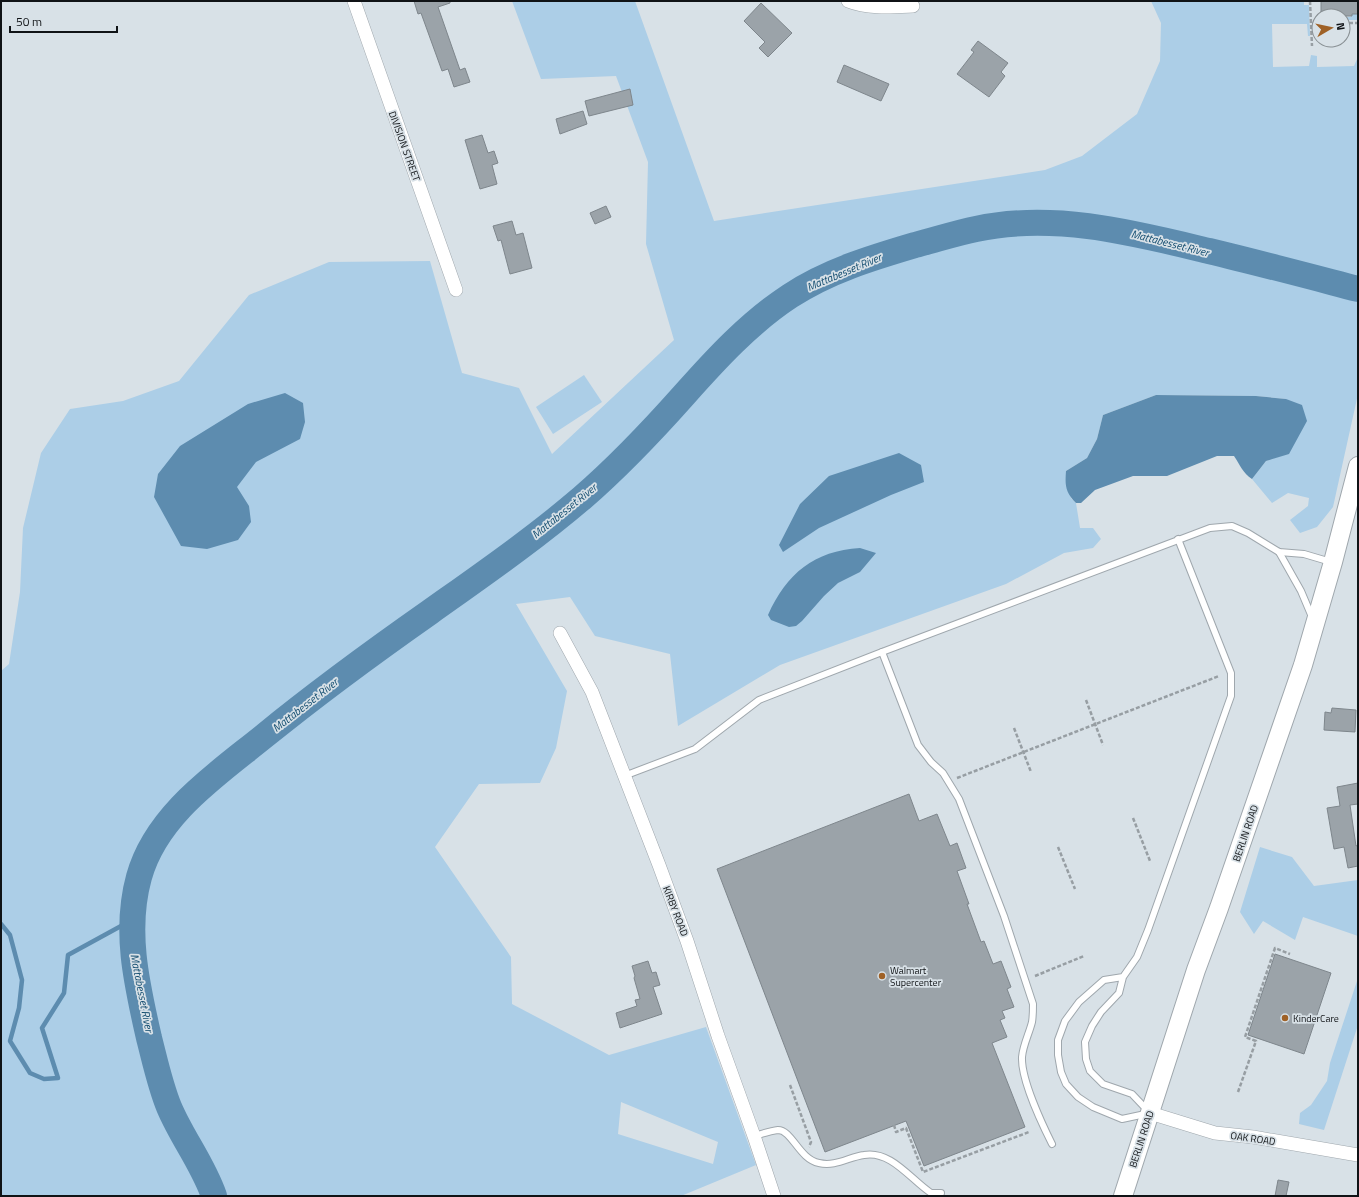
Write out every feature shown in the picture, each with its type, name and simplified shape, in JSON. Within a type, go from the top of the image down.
[{"type":"main road","name":"BERLIN ROAD","points":[[1124,1195],[1196,970],[1288,708],[1333,562],[1358,466]]},
{"type":"street","name":"DIVISION STREET","points":[[354,1],[456,290]]},
{"type":"street","points":[[848,1],[873,6],[913,6]]},
{"type":"street","name":"KIRBY ROAD","points":[[560,633],[592,692],[687,941],[718,1036],[774,1196]]},
{"type":"street","name":"OAK ROAD","points":[[1150,1113],[1215,1132],[1358,1155]]},
{"type":"lane","points":[[624,776],[695,749],[759,700],[1210,528],[1232,526],[1248,533],[1279,552],[1304,554],[1333,562]]},
{"type":"lane","points":[[1150,1113],[1132,1094],[1103,1084],[1090,1072],[1086,1060],[1085,1042],[1092,1026],[1101,1012],[1119,993],[1123,977],[1137,957],[1148,930],[1231,696],[1231,673],[1178,539]]},
{"type":"lane","points":[[1279,552],[1301,591],[1315,623]]},
{"type":"lane","points":[[882,652],[918,745],[931,762],[943,773],[959,799],[1004,916],[1033,1004],[1032,1022],[1025,1039],[1022,1058],[1026,1081],[1043,1126],[1052,1144]]},
{"type":"lane","points":[[1123,977],[1104,980],[1079,1002],[1065,1020],[1058,1040],[1058,1055],[1061,1072],[1066,1084],[1078,1097],[1093,1107],[1122,1119],[1150,1113]]},
{"type":"lane","points":[[754,1136],[777,1130],[784,1131],[805,1156],[820,1164],[838,1163],[863,1155],[873,1154],[881,1156],[892,1161],[931,1193],[941,1192]]},
{"type":"path","points":[[1310,1],[1311,24]]},
{"type":"path","points":[[957,778],[1219,676]]},
{"type":"path","points":[[1086,700],[1103,745]]},
{"type":"path","points":[[1014,728],[1031,772]]},
{"type":"path","points":[[1133,818],[1150,860]]},
{"type":"path","points":[[1058,847],[1075,889]]},
{"type":"path","points":[[1238,1092],[1256,1041],[1245,1037],[1275,948],[1290,954]]},
{"type":"path","points":[[1035,976],[1084,956]]},
{"type":"path","points":[[790,1085],[811,1142],[805,1156]]},
{"type":"path","points":[[894,1125],[896,1132],[906,1128],[923,1172],[1029,1132]]},
{"type":"shaded area","points":[[512,1],[635,1],[714,221],[1045,170],[1082,156],[1137,114],[1160,61],[1161,23],[1151,1],[1304,1],[1304,5],[1309,5],[1310,36],[1308,36],[1307,24],[1272,24],[1273,67],[1309,66],[1311,55],[1317,56],[1317,67],[1354,66],[1358,57],[1358,394],[1333,507],[1317,527],[1300,533],[1290,520],[1308,506],[1309,498],[1288,493],[1272,503],[1252,479],[1266,461],[1289,453],[1286,399],[1256,396],[1156,395],[1103,415],[1097,439],[1087,458],[1066,471],[1071,498],[1076,503],[1080,528],[1093,528],[1101,539],[1093,548],[1064,553],[1006,584],[780,665],[678,726],[670,654],[595,636],[570,597],[516,604],[567,691],[556,748],[540,783],[479,784],[435,847],[511,957],[512,1004],[609,1055],[706,1027],[756,1165],[681,1196],[1,1196],[1,671],[9,664],[20,592],[23,528],[41,453],[70,409],[123,401],[179,381],[249,295],[329,262],[430,261],[462,373],[519,388],[552,454],[674,340],[646,244],[648,162],[616,76],[541,79]],"holes":[[[621,1102],[718,1142],[713,1164],[618,1134]]]},
{"type":"shaded area","points":[[1352,14],[1358,14],[1358,20],[1351,20]]},
{"type":"shaded area","points":[[584,375],[602,402],[553,434],[536,407]]},
{"type":"shaded area","points":[[285,393],[303,403],[305,422],[300,439],[256,462],[237,487],[249,506],[251,522],[238,540],[207,549],[181,546],[154,497],[158,474],[180,446],[248,404]]},
{"type":"shaded area","points":[[1156,395],[1256,396],[1286,399],[1302,405],[1307,421],[1289,454],[1266,461],[1252,479],[1244,471],[1234,456],[1217,456],[1167,476],[1133,476],[1095,490],[1081,503],[1076,503],[1066,488],[1066,471],[1087,458],[1097,439],[1103,415]]},
{"type":"shaded area","points":[[899,453],[921,465],[924,482],[891,495],[819,528],[783,552],[779,545],[800,504],[829,476]]},
{"type":"shaded area","points":[[860,548],[876,553],[860,572],[838,583],[796,626],[789,627],[771,620],[768,615],[784,587],[793,576],[804,567],[816,559],[829,554]]},
{"type":"shaded area","points":[[1260,847],[1292,857],[1314,886],[1358,880],[1358,936],[1303,917],[1295,940],[1263,921],[1254,934],[1240,912]]},
{"type":"shaded area","points":[[1358,978],[1358,1025],[1324,1130],[1299,1124],[1300,1113],[1311,1105],[1327,1081],[1330,1063]]},
{"type":"building","points":[[414,1],[450,1],[450,3],[438,7],[460,70],[465,68],[470,82],[454,87],[448,69],[442,71],[421,13],[418,14]]},
{"type":"building","points":[[1321,1],[1358,1],[1358,14],[1352,14],[1352,16],[1351,8],[1321,8]]},
{"type":"building","points":[[761,3],[792,33],[768,57],[759,48],[765,42],[744,21]]},
{"type":"building","points":[[978,41],[1008,63],[1001,72],[1005,76],[989,97],[957,74],[974,52],[971,50]]},
{"type":"building","points":[[844,65],[889,84],[881,101],[837,82]]},
{"type":"building","points":[[630,89],[633,105],[589,116],[585,101]]},
{"type":"building","points":[[583,111],[587,124],[560,134],[556,119]]},
{"type":"building","points":[[482,135],[488,153],[494,151],[498,163],[492,165],[497,184],[480,189],[465,140]]},
{"type":"building","points":[[606,206],[611,217],[595,224],[590,213]]},
{"type":"building","points":[[512,221],[516,235],[523,233],[532,268],[510,274],[501,240],[498,241],[493,226]]},
{"type":"building","points":[[1332,708],[1356,710],[1355,732],[1324,730],[1325,712],[1331,713]]},
{"type":"building","points":[[1358,783],[1358,804],[1350,805],[1356,846],[1358,845],[1358,866],[1348,868],[1344,847],[1334,849],[1327,808],[1340,806],[1337,787]]},
{"type":"building","name":"Walmart Supercenter","points":[[909,794],[919,821],[937,814],[950,846],[957,843],[966,868],[957,871],[981,942],[984,941],[993,964],[1001,961],[1011,987],[1007,989],[1014,1007],[1002,1011],[1005,1018],[1000,1020],[1007,1037],[992,1043],[1025,1127],[924,1166],[906,1121],[825,1152],[717,869]]},
{"type":"building","name":"KinderCare","points":[[1275,954],[1331,973],[1304,1054],[1248,1035]]},
{"type":"building","points":[[648,961],[652,973],[656,972],[660,985],[653,987],[662,1014],[620,1028],[616,1013],[637,1006],[635,1000],[640,999],[632,966]]},
{"type":"building","points":[[1278,1180],[1289,1182],[1286,1196],[1275,1196]]},
{"type":"waterway","name":"Mattabesset River","points":[[214,1196],[204,1173],[174,1118],[166,1099],[158,1073],[140,998],[132,938],[135,897],[139,877],[147,855],[159,834],[173,815],[226,766],[366,658],[527,542],[582,498],[635,448],[721,355],[761,318],[804,287],[850,266],[915,245],[976,229],[1005,224],[1064,224],[1123,232],[1246,260],[1358,289]]},
{"type":"waterway","points":[[1,924],[10,935],[22,980],[19,1008],[10,1041],[30,1073],[44,1079],[58,1078],[42,1028],[64,993],[68,955],[132,920]]},
{"type":"place","name":"Walmart Supercenter","points":[[882,976]]},
{"type":"place","name":"KinderCare","points":[[1285,1018]]}]
